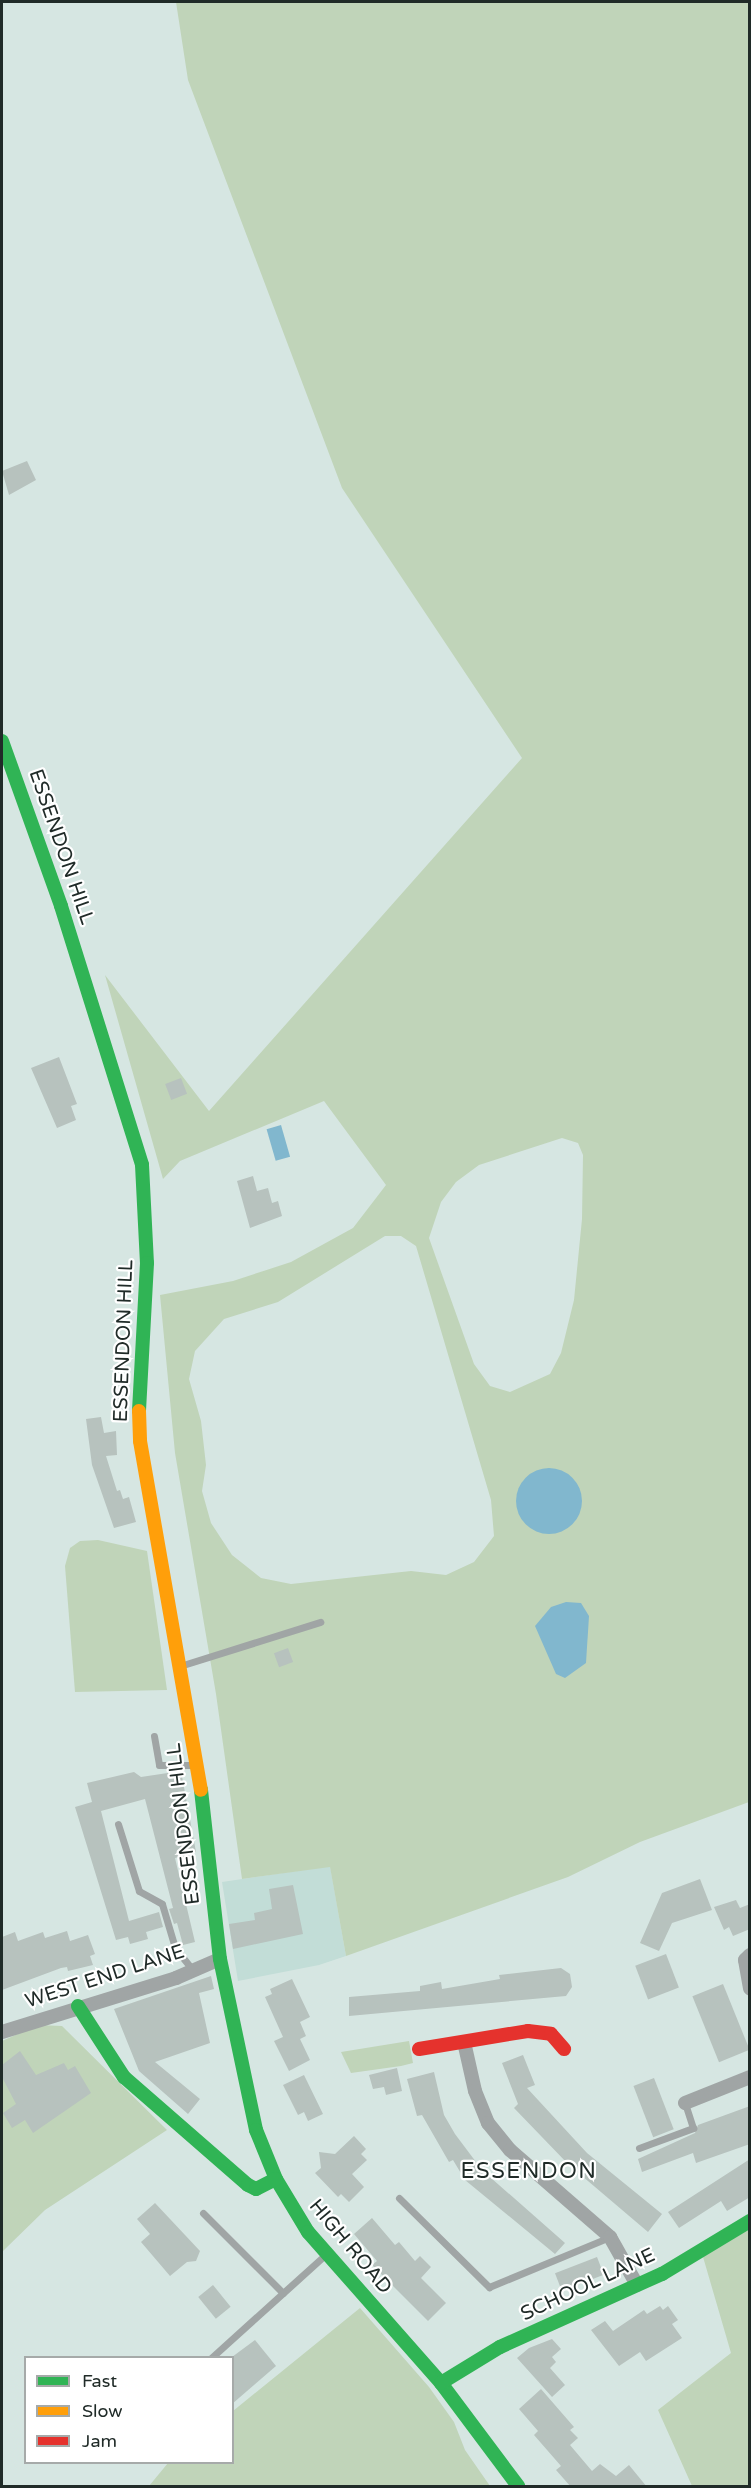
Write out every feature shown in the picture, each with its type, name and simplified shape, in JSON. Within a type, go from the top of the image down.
[{"type":"main road","name":"ESSENDON HILL","points":[[2,741],[63,914],[142,1165],[147,1263],[139,1397],[140,1441],[182,1665],[198,1765],[219,1959]]},
{"type":"main road","name":"HIGH ROAD","points":[[219,1959],[243,2081],[256,2130],[276,2180],[327,2254],[441,2383],[518,2487]]},
{"type":"main road","points":[[78,2006],[133,2084],[248,2185],[256,2189],[276,2180]]},
{"type":"main road","points":[[419,2049],[528,2031],[550,2034],[564,2049]]},
{"type":"main road","name":"SCHOOL LANE","points":[[441,2383],[500,2347],[637,2285],[750,2221]]},
{"type":"street","points":[[750,1955],[745,1960],[750,1989]]},
{"type":"street","name":"WEST END LANE","points":[[2,2032],[193,1970],[219,1959]]},
{"type":"street","points":[[464,2042],[475,2091],[488,2123],[510,2150],[610,2237],[637,2285]]},
{"type":"street","points":[[685,2103],[750,2077]]},
{"type":"lane","points":[[182,1665],[320,1622]]},
{"type":"lane","points":[[154,1736],[159,1765],[198,1765]]},
{"type":"lane","points":[[118,1824],[139,1891],[162,1904],[175,1948],[193,1970]]},
{"type":"lane","points":[[639,2148],[693,2128],[685,2103]]},
{"type":"lane","points":[[399,2198],[489,2287],[610,2237]]},
{"type":"lane","points":[[203,2213],[283,2293]]},
{"type":"lane","points":[[213,2356],[327,2254]]},
{"type":"shaded area","points":[[176,2],[749,2],[749,1802],[640,1842],[568,1877],[346,1956],[330,1867],[242,1879],[216,1694],[175,1453],[160,1295],[233,1281],[291,1262],[353,1228],[386,1185],[324,1101],[180,1161],[163,1179],[105,975],[209,1111],[522,758],[342,488],[188,80]],"holes":[[[562,1138],[578,1143],[583,1155],[582,1219],[574,1300],[561,1353],[550,1374],[510,1392],[490,1386],[474,1364],[429,1238],[441,1202],[456,1182],[479,1165]],[[385,1236],[401,1236],[416,1246],[491,1500],[494,1536],[474,1562],[446,1575],[411,1571],[291,1584],[261,1578],[232,1555],[211,1523],[202,1491],[206,1465],[201,1421],[189,1379],[195,1351],[224,1319],[278,1302]]]},
{"type":"shaded area","points":[[98,1540],[147,1551],[167,1690],[75,1692],[65,1566],[70,1548],[80,1541]]},
{"type":"shaded area","points":[[330,1866],[346,1956],[319,1965],[238,1981],[222,1882]]},
{"type":"shaded area","points":[[38,2025],[62,2026],[167,2130],[45,2210],[2,2252],[2,2041]]},
{"type":"shaded area","points":[[409,2041],[413,2063],[401,2066],[351,2073],[341,2052]]},
{"type":"shaded area","points":[[749,2227],[749,2486],[692,2486],[658,2410],[731,2353],[701,2250]]},
{"type":"shaded area","points":[[360,2308],[429,2387],[454,2422],[465,2450],[490,2486],[149,2486],[167,2464],[234,2464],[234,2410]]},
{"type":"water","points":[[281,1125],[290,1157],[276,1161],[267,1129]]},
{"type":"water","points":[[549,1468],[562,1470],[577,1483],[582,1501],[580,1514],[567,1529],[549,1534],[536,1532],[521,1519],[516,1501],[518,1488],[531,1473]]},
{"type":"water","points":[[566,1602],[581,1603],[589,1616],[586,1663],[565,1678],[556,1674],[535,1626],[551,1607]]},
{"type":"building","points":[[27,461],[36,480],[9,495],[2,471]]},
{"type":"building","points":[[59,1057],[77,1104],[71,1106],[76,1120],[57,1128],[31,1068]]},
{"type":"building","points":[[181,1078],[187,1094],[171,1100],[165,1084]]},
{"type":"building","points":[[253,1176],[257,1191],[268,1188],[272,1203],[278,1201],[282,1216],[250,1228],[237,1181]]},
{"type":"building","points":[[101,1417],[104,1433],[116,1431],[117,1455],[106,1456],[117,1491],[120,1490],[123,1499],[129,1497],[136,1522],[114,1528],[92,1465],[86,1419]]},
{"type":"building","points":[[288,1648],[293,1662],[279,1667],[274,1653]]},
{"type":"building","points":[[181,1771],[196,1852],[175,1858],[195,1942],[183,1945],[177,1923],[174,1924],[169,1909],[173,1908],[145,1799],[101,1811],[129,1921],[159,1912],[163,1927],[146,1932],[148,1939],[130,1944],[128,1937],[116,1940],[75,1807],[92,1802],[87,1783],[134,1772],[141,1777]]},
{"type":"building","points":[[700,1879],[712,1910],[672,1923],[659,1951],[640,1943],[662,1893]]},
{"type":"building","points":[[293,1885],[303,1934],[233,1949],[229,1924],[255,1920],[254,1913],[272,1909],[269,1889]]},
{"type":"building","points":[[736,1900],[740,1908],[750,1904],[750,1929],[733,1936],[729,1927],[724,1930],[714,1907]]},
{"type":"building","points":[[67,1931],[70,1941],[88,1935],[95,1954],[90,1956],[93,1965],[68,1971],[67,1967],[61,1968],[2,1990],[2,1937],[15,1932],[18,1941],[43,1932],[45,1938]]},
{"type":"building","points":[[666,1954],[679,1988],[648,1999],[635,1966]]},
{"type":"building","points":[[561,1968],[570,1974],[572,1987],[566,1996],[349,2016],[349,1997],[420,1991],[420,1986],[441,1982],[442,1989],[500,1979],[499,1975]]},
{"type":"building","points":[[211,1976],[214,1989],[199,1993],[210,2043],[155,2062],[200,2099],[188,2114],[139,2071],[114,2009]]},
{"type":"building","points":[[292,1979],[310,2017],[300,2022],[306,2036],[300,2039],[310,2060],[289,2071],[274,2041],[283,2037],[265,1997],[272,1994],[270,1989]]},
{"type":"building","points":[[723,1984],[750,2050],[719,2062],[692,1996]]},
{"type":"building","points":[[20,2051],[36,2075],[64,2063],[68,2070],[75,2066],[91,2093],[33,2133],[25,2120],[12,2128],[3,2113],[16,2104],[2,2077],[2,2065]]},
{"type":"building","points":[[523,2055],[535,2085],[527,2088],[587,2153],[662,2214],[648,2232],[568,2164],[514,2108],[518,2104],[502,2063]]},
{"type":"building","points":[[397,2068],[402,2091],[386,2095],[384,2087],[373,2089],[369,2075]]},
{"type":"building","points":[[434,2072],[444,2115],[455,2134],[482,2170],[565,2243],[555,2254],[465,2180],[453,2160],[449,2162],[422,2115],[417,2116],[407,2079]]},
{"type":"building","points":[[304,2075],[323,2114],[308,2121],[304,2112],[298,2115],[283,2085]]},
{"type":"building","points":[[654,2078],[674,2129],[653,2137],[633,2086]]},
{"type":"building","points":[[750,2106],[750,2144],[696,2163],[693,2153],[642,2172],[638,2159],[695,2133],[698,2125]]},
{"type":"building","points":[[354,2136],[366,2149],[361,2154],[367,2160],[352,2174],[364,2187],[349,2202],[341,2194],[338,2197],[315,2173],[321,2168],[319,2152],[335,2154]]},
{"type":"building","points":[[750,2159],[750,2197],[727,2211],[721,2201],[679,2228],[668,2212]]},
{"type":"building","points":[[155,2203],[200,2251],[196,2261],[187,2262],[170,2276],[141,2242],[150,2234],[137,2219]]},
{"type":"building","points":[[372,2218],[395,2245],[399,2242],[415,2261],[420,2256],[431,2267],[421,2278],[446,2303],[428,2321],[372,2265],[377,2261],[354,2234]]},
{"type":"building","points":[[597,2257],[604,2275],[562,2291],[555,2273]]},
{"type":"building","points":[[213,2285],[231,2307],[216,2319],[198,2297]]},
{"type":"building","points":[[660,2306],[663,2310],[668,2306],[678,2320],[672,2324],[682,2338],[646,2361],[640,2352],[619,2366],[591,2330],[605,2321],[613,2331],[644,2310],[647,2314]]},
{"type":"building","points":[[552,2339],[561,2349],[552,2357],[556,2362],[550,2368],[565,2385],[552,2397],[517,2358],[529,2348]]},
{"type":"building","points":[[255,2340],[276,2366],[234,2402],[234,2356]]},
{"type":"building","points":[[541,2389],[574,2427],[570,2430],[578,2438],[570,2445],[592,2471],[600,2464],[616,2476],[629,2465],[647,2487],[571,2487],[556,2470],[561,2466],[534,2435],[538,2431],[519,2409]]},
{"type":"traffic: fast","points":[[2,741],[61,906],[142,1165],[147,1263],[139,1411]]},
{"type":"traffic: fast","points":[[201,1790],[220,1959],[256,2130],[276,2179],[308,2232],[441,2383],[518,2486]]},
{"type":"traffic: fast","points":[[78,2006],[124,2077],[248,2185],[256,2189],[276,2179]]},
{"type":"traffic: fast","points":[[441,2383],[500,2347],[662,2274],[750,2221]]},
{"type":"traffic: slow","points":[[139,1411],[140,1441],[201,1790]]},
{"type":"traffic: jam","points":[[419,2049],[528,2031],[551,2034],[564,2049]]},
{"type":"district","name":"ESSENDON","points":[[529,2172]]}]
